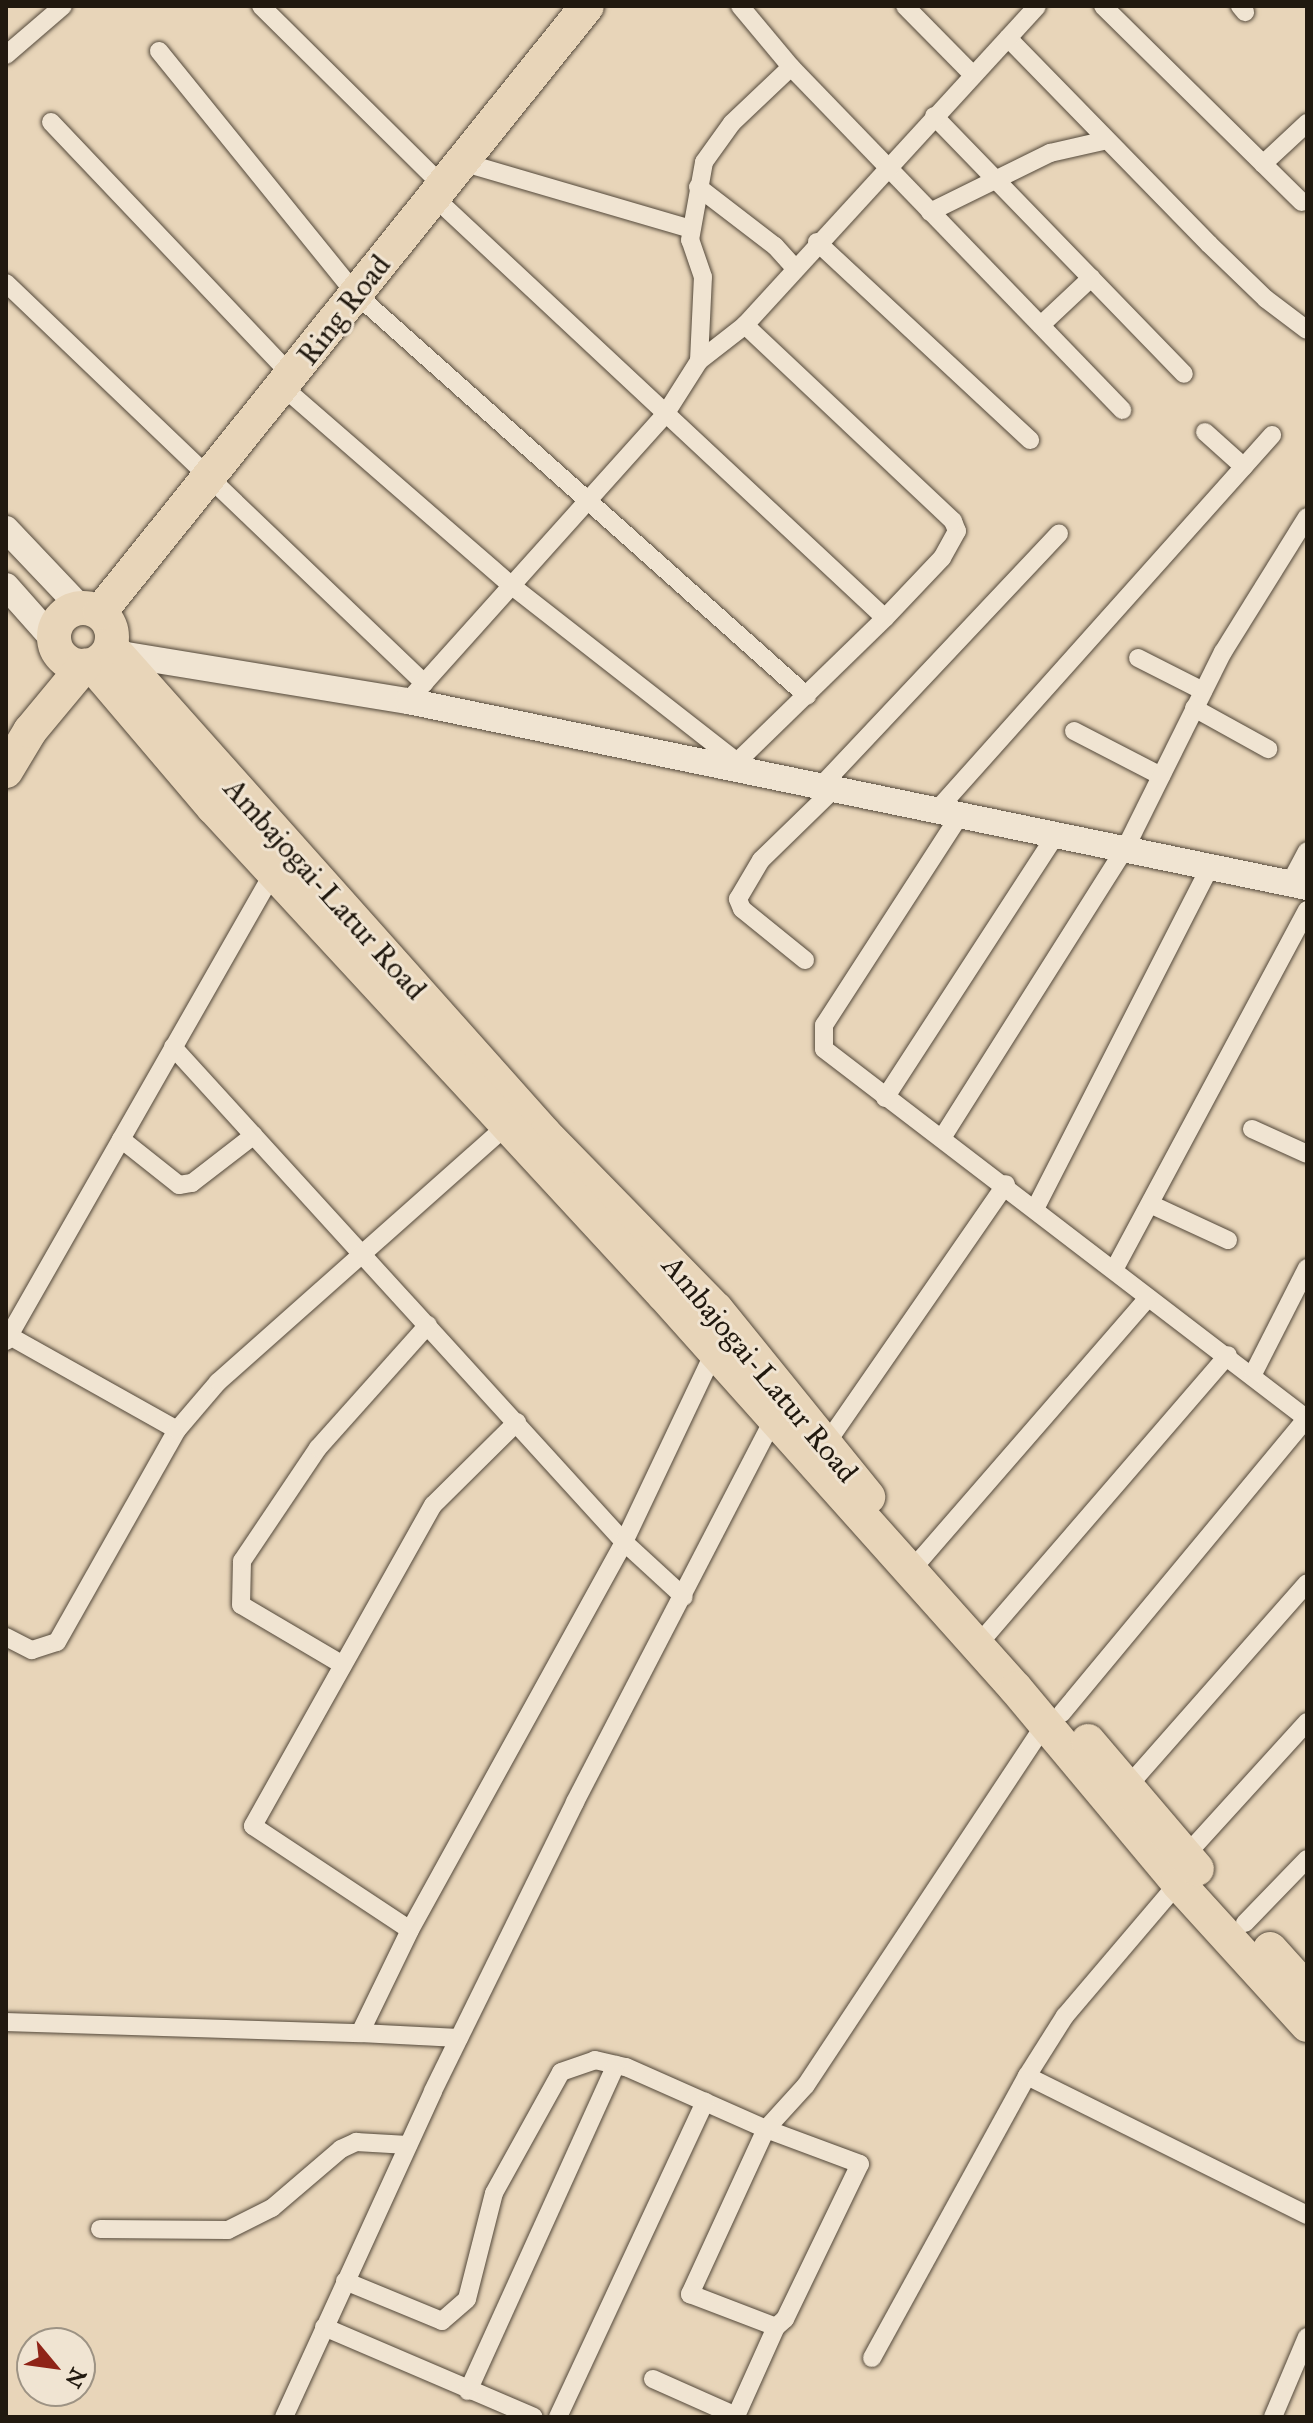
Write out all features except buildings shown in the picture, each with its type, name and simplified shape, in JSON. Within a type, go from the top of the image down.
[{"type":"highway","name":"Ring Road","points":[[90,610],[210,480],[587,6]]},
{"type":"highway","name":"Ambajogai-Latur Road","points":[[90,610],[113,634],[86,654],[280,861],[545,1134],[723,1341],[826,1444],[921,1559],[988,1633],[1053,1718],[1129,1785],[1182,1869],[1245,1923],[1307,1990]]},
{"type":"highway","points":[[6,771],[30,731],[86,654],[61,618],[90,610]]},
{"type":"highway","points":[[280,861],[505,1127],[723,1341],[772,1422],[1053,1718],[1182,1869],[1307,2025]]},
{"type":"main road","name":"Ambajogai-Latur Road","points":[[6,529],[90,610]]},
{"type":"main road","name":"Ambajogai-Latur Road","points":[[6,586],[86,654]]},
{"type":"main road","points":[[86,654],[416,692],[827,788],[1299,885]]},
{"type":"street","points":[[6,55],[63,6]]},
{"type":"street","points":[[261,6],[446,181],[666,413],[885,618]]},
{"type":"street","points":[[740,6],[791,67],[1122,410]]},
{"type":"street","points":[[905,6],[973,75]]},
{"type":"street","points":[[6,283],[210,480],[416,692],[666,413],[699,361],[745,325],[817,242],[1037,6]]},
{"type":"street","points":[[1103,6],[1302,202]]},
{"type":"street","points":[[1008,38],[1266,299],[1307,330]]},
{"type":"street","points":[[159,51],[356,294],[807,696]]},
{"type":"street","points":[[699,361],[703,277],[691,229],[704,162],[732,123],[791,67]]},
{"type":"street","points":[[934,116],[1184,374]]},
{"type":"street","points":[[51,122],[287,381],[512,586],[743,766],[955,541],[953,521],[745,325]]},
{"type":"street","points":[[1263,164],[1307,123]]},
{"type":"street","points":[[930,212],[1050,153],[1107,140]]},
{"type":"street","points":[[446,181],[691,229]]},
{"type":"street","points":[[698,187],[775,246],[795,268]]},
{"type":"street","points":[[817,242],[1030,440]]},
{"type":"street","points":[[1041,325],[1091,278]]},
{"type":"street","points":[[1205,432],[1244,467]]},
{"type":"street","points":[[776,2327],[690,2294],[766,2129],[806,2085],[1053,1718],[1307,1418],[1228,1355],[1148,1298],[1115,1268],[1006,1184],[831,1059],[824,1049],[824,1025],[949,813],[1272,435]]},
{"type":"street","points":[[942,1138],[1125,849],[1203,691],[1304,529]]},
{"type":"street","points":[[805,960],[742,909],[738,899],[761,860],[1059,533]]},
{"type":"street","points":[[1138,658],[1203,691]]},
{"type":"street","points":[[1194,708],[1268,749]]},
{"type":"street","points":[[1074,731],[1161,776]]},
{"type":"street","points":[[885,1098],[1056,835]]},
{"type":"street","points":[[1299,885],[1307,851]]},
{"type":"street","points":[[177,1430],[7,1337],[280,861]]},
{"type":"street","points":[[1036,1207],[1210,867]]},
{"type":"street","points":[[1115,1268],[1307,910]]},
{"type":"street","points":[[173,1047],[624,1542],[684,1597]]},
{"type":"street","points":[[6,1637],[32,1650],[57,1642],[177,1430],[218,1382],[505,1127]]},
{"type":"street","points":[[1252,1129],[1307,1154]]},
{"type":"street","points":[[121,1139],[179,1185],[192,1183],[254,1135]]},
{"type":"street","points":[[826,1444],[1006,1184]]},
{"type":"street","points":[[1150,1204],[1228,1240]]},
{"type":"street","points":[[1253,1374],[1307,1268]]},
{"type":"street","points":[[921,1559],[1148,1298]]},
{"type":"street","points":[[343,1665],[241,1605],[242,1561],[318,1448],[428,1325]]},
{"type":"street","points":[[360,2033],[410,1930],[624,1542],[723,1341]]},
{"type":"street","points":[[988,1633],[1228,1355]]},
{"type":"street","points":[[410,1930],[253,1826],[433,1505],[517,1422]]},
{"type":"street","points":[[284,2417],[459,2038],[575,1802],[684,1597],[772,1422]]},
{"type":"street","points":[[1129,1785],[1307,1583]]},
{"type":"street","points":[[872,2358],[1027,2076],[1065,2016],[1182,1869],[1307,1722]]},
{"type":"street","points":[[1245,1923],[1307,1859]]},
{"type":"street","points":[[6,2022],[459,2038]]},
{"type":"street","points":[[345,2281],[442,2321],[467,2299],[494,2193],[561,2072],[595,2060],[616,2065],[766,2129],[860,2164],[785,2319],[776,2327],[736,2416],[653,2379]]},
{"type":"street","points":[[468,2391],[616,2065]]},
{"type":"street","points":[[1027,2076],[1307,2215]]},
{"type":"street","points":[[558,2417],[705,2102]]},
{"type":"street","points":[[100,2229],[228,2230],[272,2208],[341,2149],[356,2142],[408,2145]]},
{"type":"street","points":[[324,2327],[534,2417]]},
{"type":"street","points":[[1273,2417],[1303,2358],[1307,2337]]}]
